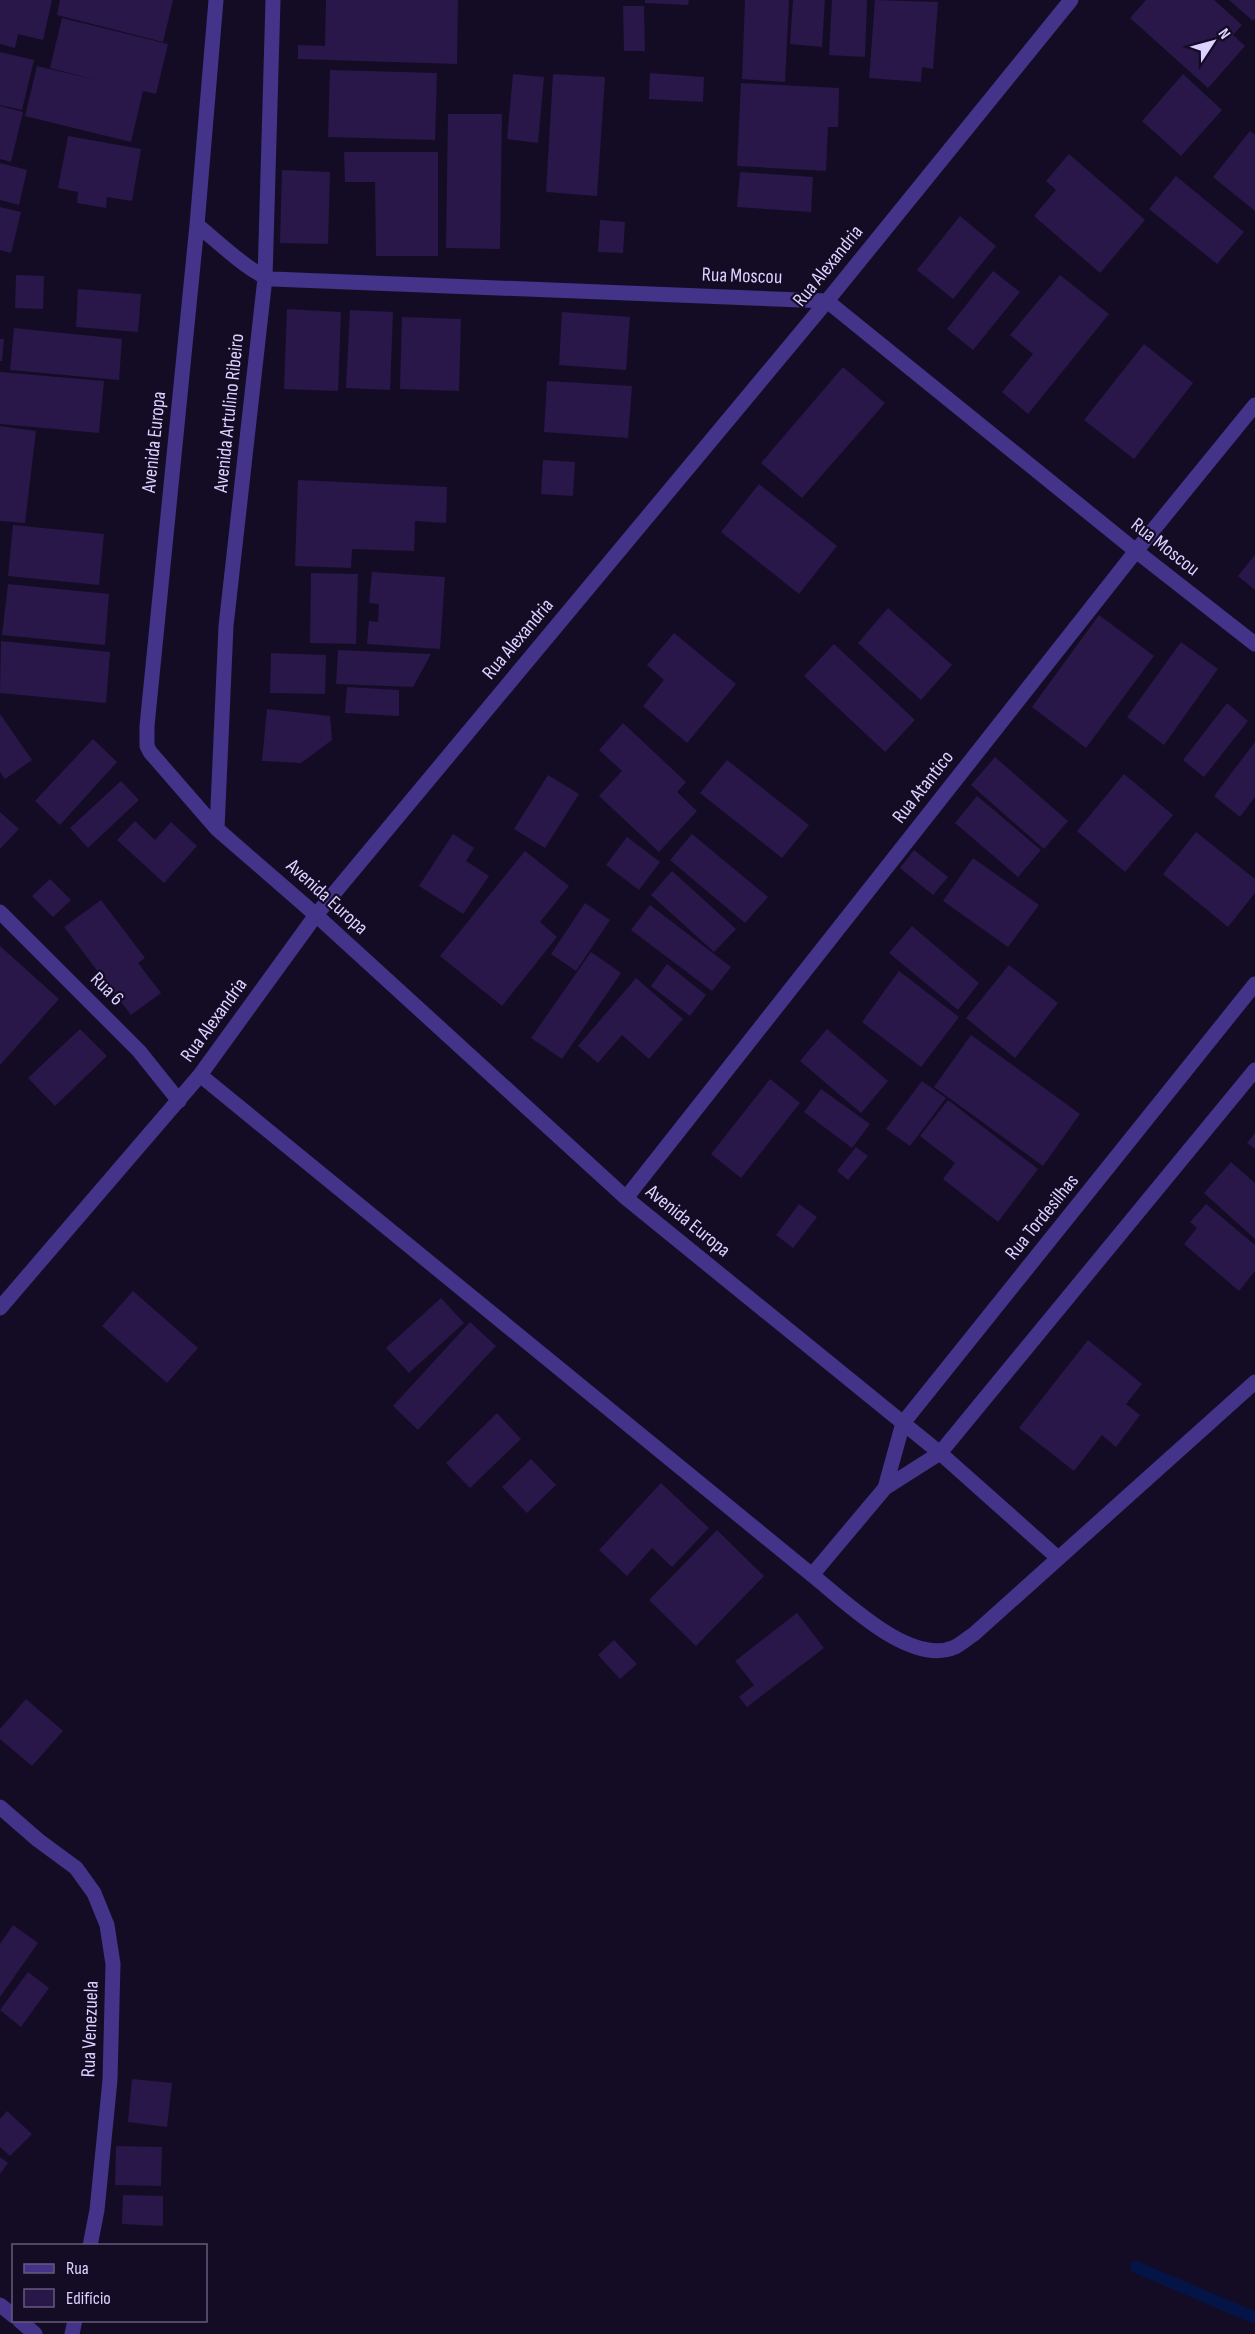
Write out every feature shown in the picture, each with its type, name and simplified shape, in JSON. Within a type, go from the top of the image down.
[{"type":"street","name":"Avenida Europa","points":[[216,0],[197,225],[147,726],[147,746],[217,829],[316,915],[626,1198],[940,1453],[1058,1558]]},
{"type":"street","name":"Avenida Artulino Ribeiro","points":[[217,829],[226,626],[265,278],[273,0]]},
{"type":"street","name":"Rua Alexandria","points":[[0,1308],[179,1101],[316,915],[827,301],[1071,0]]},
{"type":"street","points":[[197,225],[265,278]]},
{"type":"street","name":"Rua Moscou","points":[[265,278],[827,301],[1136,551],[1255,644]]},
{"type":"street","name":"Rua Atantico","points":[[626,1198],[1136,551],[1255,405]]},
{"type":"street","name":"Rua 6","points":[[0,912],[139,1051],[179,1101]]},
{"type":"street","name":"Rua Tordesilhas","points":[[885,1488],[903,1423],[1255,984]]},
{"type":"street","name":"Rua Tordesilhas","points":[[812,1575],[885,1488],[940,1453],[1255,1070]]},
{"type":"street","points":[[200,1075],[812,1575],[892,1637],[923,1649],[939,1650],[954,1647],[974,1634],[1255,1382]]},
{"type":"street","name":"Rua Venezuela","points":[[0,1807],[38,1840],[76,1868],[94,1893],[106,1925],[113,1964],[110,2080],[97,2210],[90,2244]]},
{"type":"street","points":[[0,2305],[12,2314]]},
{"type":"street","points":[[21,2322],[35,2334]]},
{"type":"building","points":[[0,0],[52,0],[43,40],[18,34],[15,48],[0,44]]},
{"type":"building","points":[[60,0],[173,0],[163,42],[57,15]]},
{"type":"building","points":[[326,0],[458,0],[457,64],[298,59],[298,45],[325,46]]},
{"type":"building","points":[[645,0],[689,0],[688,5],[645,3]]},
{"type":"building","points":[[745,0],[789,0],[785,82],[742,79]]},
{"type":"building","points":[[793,0],[825,0],[822,47],[790,44]]},
{"type":"building","points":[[832,0],[867,0],[865,57],[829,55]]},
{"type":"building","points":[[875,0],[938,2],[933,69],[922,67],[921,82],[869,78]]},
{"type":"building","points":[[1146,0],[1214,0],[1242,25],[1233,35],[1245,46],[1208,88],[1130,18]]},
{"type":"building","points":[[1229,0],[1255,0],[1253,21]]},
{"type":"building","points":[[623,6],[644,6],[645,51],[624,51]]},
{"type":"building","points":[[62,18],[168,44],[156,94],[143,91],[131,142],[25,116],[37,66],[96,80],[50,68]]},
{"type":"building","points":[[0,52],[34,60],[22,110],[0,105]]},
{"type":"building","points":[[330,70],[437,73],[435,140],[328,137]]},
{"type":"building","points":[[650,73],[704,77],[703,102],[649,99]]},
{"type":"building","points":[[513,74],[544,77],[538,143],[507,139]]},
{"type":"building","points":[[553,74],[605,77],[597,196],[546,192]]},
{"type":"building","points":[[1183,74],[1222,110],[1181,156],[1142,121]]},
{"type":"building","points":[[741,83],[839,88],[838,127],[828,127],[826,171],[737,166]]},
{"type":"building","points":[[0,106],[23,112],[11,162],[0,159]]},
{"type":"building","points":[[448,114],[502,114],[500,249],[446,248]]},
{"type":"building","points":[[1250,131],[1255,135],[1255,211],[1213,177]]},
{"type":"building","points":[[68,136],[141,149],[132,201],[107,197],[106,208],[77,203],[78,192],[58,188]]},
{"type":"building","points":[[344,152],[438,152],[438,256],[376,256],[375,182],[345,182]]},
{"type":"building","points":[[1069,154],[1145,220],[1100,273],[1034,216],[1056,190],[1046,181]]},
{"type":"building","points":[[0,163],[27,170],[19,205],[0,200]]},
{"type":"building","points":[[282,170],[330,172],[328,244],[280,243]]},
{"type":"building","points":[[740,172],[813,177],[811,212],[737,207]]},
{"type":"building","points":[[1176,176],[1244,232],[1217,264],[1149,209]]},
{"type":"building","points":[[0,207],[21,212],[11,253],[0,250]]},
{"type":"building","points":[[960,216],[996,246],[953,299],[917,270]]},
{"type":"building","points":[[600,220],[625,222],[623,253],[598,252]]},
{"type":"building","points":[[993,271],[1020,292],[973,350],[947,329]]},
{"type":"building","points":[[16,275],[44,276],[43,309],[15,308]]},
{"type":"building","points":[[1060,275],[1109,314],[1028,414],[1002,392],[1033,354],[1010,335]]},
{"type":"building","points":[[78,289],[141,294],[138,332],[76,327]]},
{"type":"building","points":[[287,309],[341,312],[338,391],[284,389]]},
{"type":"building","points":[[350,310],[393,312],[390,390],[346,388]]},
{"type":"building","points":[[562,312],[630,317],[626,370],[559,365]]},
{"type":"building","points":[[402,317],[461,319],[459,391],[400,389]]},
{"type":"building","points":[[14,328],[122,339],[119,380],[10,370]]},
{"type":"building","points":[[0,339],[4,339],[2,361],[0,361]]},
{"type":"building","points":[[1144,344],[1193,383],[1134,459],[1084,420]]},
{"type":"building","points":[[843,367],[885,403],[802,498],[761,463]]},
{"type":"building","points":[[0,372],[104,381],[99,433],[0,424]]},
{"type":"building","points":[[547,381],[632,386],[628,438],[544,432]]},
{"type":"building","points":[[0,426],[36,431],[25,523],[0,521]]},
{"type":"building","points":[[543,460],[575,462],[573,496],[541,494]]},
{"type":"building","points":[[298,480],[447,487],[446,523],[415,521],[414,551],[352,549],[351,568],[295,566]]},
{"type":"building","points":[[759,484],[837,546],[799,594],[721,532]]},
{"type":"building","points":[[13,525],[104,534],[99,585],[8,576]]},
{"type":"building","points":[[1255,555],[1255,590],[1238,576]]},
{"type":"building","points":[[372,572],[445,577],[440,649],[367,644],[369,621],[378,622],[379,604],[369,603]]},
{"type":"building","points":[[311,573],[358,574],[356,644],[310,643]]},
{"type":"building","points":[[8,584],[109,594],[105,645],[2,635]]},
{"type":"building","points":[[888,608],[952,665],[921,700],[858,643]]},
{"type":"building","points":[[1099,615],[1154,656],[1086,748],[1032,707]]},
{"type":"building","points":[[674,633],[736,684],[687,743],[643,706],[664,680],[647,665]]},
{"type":"building","points":[[1,641],[110,652],[106,703],[0,693]]},
{"type":"building","points":[[1181,642],[1218,669],[1164,745],[1127,717]]},
{"type":"building","points":[[834,644],[915,720],[885,752],[804,676]]},
{"type":"building","points":[[338,650],[431,654],[413,687],[336,684]]},
{"type":"building","points":[[271,653],[326,655],[325,694],[270,693]]},
{"type":"building","points":[[347,687],[399,690],[399,716],[345,713]]},
{"type":"building","points":[[1227,703],[1248,721],[1204,777],[1183,760]]},
{"type":"building","points":[[267,709],[330,716],[332,740],[301,763],[262,761]]},
{"type":"building","points":[[0,714],[32,760],[5,779],[0,772]]},
{"type":"building","points":[[623,723],[686,782],[677,792],[697,811],[659,852],[599,796],[622,771],[599,750]]},
{"type":"building","points":[[93,739],[117,762],[60,825],[35,801]]},
{"type":"building","points":[[1255,742],[1255,797],[1240,817],[1214,796]]},
{"type":"building","points":[[995,757],[1068,821],[1044,849],[971,785]]},
{"type":"building","points":[[727,760],[809,825],[782,858],[700,793]]},
{"type":"building","points":[[1124,774],[1173,815],[1125,872],[1077,831]]},
{"type":"building","points":[[548,775],[579,794],[545,848],[514,829]]},
{"type":"building","points":[[121,781],[139,800],[88,848],[70,828]]},
{"type":"building","points":[[977,796],[1041,850],[1018,877],[955,823]]},
{"type":"building","points":[[0,812],[19,829],[0,849]]},
{"type":"building","points":[[135,821],[155,840],[171,822],[197,846],[164,883],[117,840]]},
{"type":"building","points":[[1196,832],[1255,879],[1255,893],[1228,927],[1163,874]]},
{"type":"building","points":[[453,834],[474,848],[466,861],[489,876],[463,914],[419,886]]},
{"type":"building","points":[[692,834],[768,897],[745,923],[670,860]]},
{"type":"building","points":[[627,837],[660,862],[639,890],[606,865]]},
{"type":"building","points":[[914,850],[948,877],[933,895],[900,868]]},
{"type":"building","points":[[525,851],[569,886],[540,922],[557,937],[502,1006],[440,956]]},
{"type":"building","points":[[973,858],[1039,905],[1008,947],[943,901]]},
{"type":"building","points":[[672,871],[736,929],[714,952],[651,895]]},
{"type":"building","points":[[50,879],[71,900],[53,917],[32,896]]},
{"type":"building","points":[[101,900],[145,958],[138,963],[161,993],[131,1015],[64,927]]},
{"type":"building","points":[[585,903],[610,920],[576,971],[551,954]]},
{"type":"building","points":[[650,905],[731,967],[712,991],[631,930]]},
{"type":"building","points":[[912,926],[979,983],[958,1010],[889,953]]},
{"type":"building","points":[[0,946],[59,999],[0,1065]]},
{"type":"building","points":[[591,952],[621,973],[562,1059],[531,1038]]},
{"type":"building","points":[[667,964],[706,995],[690,1016],[651,986]]},
{"type":"building","points":[[1009,965],[1058,1003],[1015,1058],[966,1018]]},
{"type":"building","points":[[899,971],[959,1017],[921,1067],[862,1022]]},
{"type":"building","points":[[636,978],[683,1019],[649,1059],[622,1035],[598,1063],[578,1046]]},
{"type":"building","points":[[80,1029],[107,1056],[55,1106],[28,1078]]},
{"type":"building","points":[[827,1029],[888,1081],[861,1113],[800,1061]]},
{"type":"building","points":[[971,1035],[1080,1114],[1043,1166],[934,1087]]},
{"type":"building","points":[[770,1079],[800,1103],[741,1178],[711,1154]]},
{"type":"building","points":[[922,1081],[946,1098],[910,1146],[886,1129]]},
{"type":"building","points":[[821,1089],[870,1124],[852,1148],[804,1112]]},
{"type":"building","points":[[948,1100],[1038,1169],[998,1222],[943,1179],[955,1163],[920,1136]]},
{"type":"building","points":[[1255,1133],[1255,1149],[1247,1143]]},
{"type":"building","points":[[856,1147],[868,1156],[848,1180],[837,1171]]},
{"type":"building","points":[[1231,1162],[1255,1183],[1255,1239],[1204,1193]]},
{"type":"building","points":[[799,1204],[817,1217],[793,1248],[776,1235]]},
{"type":"building","points":[[1206,1204],[1255,1245],[1255,1271],[1239,1291],[1184,1244],[1197,1228],[1190,1222]]},
{"type":"building","points":[[133,1291],[198,1348],[167,1383],[102,1326]]},
{"type":"building","points":[[441,1298],[464,1323],[409,1373],[386,1348]]},
{"type":"building","points":[[470,1322],[496,1346],[418,1430],[393,1406]]},
{"type":"building","points":[[1088,1340],[1142,1384],[1126,1404],[1140,1415],[1116,1447],[1102,1435],[1074,1471],[1019,1428]]},
{"type":"building","points":[[497,1413],[521,1439],[470,1488],[446,1463]]},
{"type":"building","points":[[531,1459],[556,1485],[527,1513],[502,1487]]},
{"type":"building","points":[[661,1483],[709,1528],[672,1567],[652,1548],[627,1576],[599,1550]]},
{"type":"building","points":[[717,1530],[764,1576],[696,1646],[649,1600]]},
{"type":"building","points":[[797,1613],[824,1648],[747,1707],[739,1697],[754,1685],[735,1661]]},
{"type":"building","points":[[614,1640],[637,1664],[620,1679],[598,1655]]},
{"type":"building","points":[[26,1699],[63,1731],[32,1766],[0,1739],[0,1729]]},
{"type":"building","points":[[13,1925],[38,1943],[0,1997],[0,1944]]},
{"type":"building","points":[[28,1972],[49,1988],[21,2027],[0,2010]]},
{"type":"building","points":[[132,2079],[172,2083],[167,2127],[128,2122]]},
{"type":"building","points":[[7,2111],[32,2134],[10,2156],[0,2147],[0,2119]]},
{"type":"building","points":[[116,2146],[162,2147],[161,2186],[115,2185]]},
{"type":"building","points":[[0,2157],[8,2163],[0,2174]]},
{"type":"building","points":[[123,2195],[163,2196],[163,2226],[122,2224]]},
{"type":"waterway","points":[[1136,2267],[1255,2318]]}]
